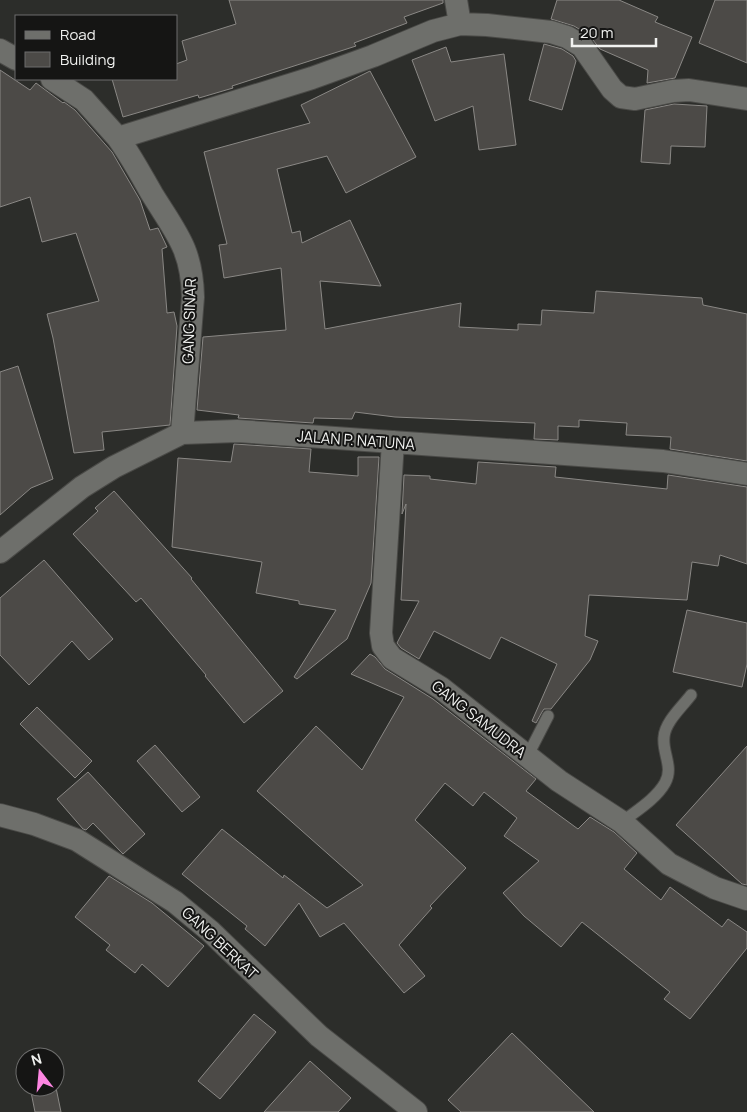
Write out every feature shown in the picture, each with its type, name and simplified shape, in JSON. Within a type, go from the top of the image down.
[{"type":"street","points":[[456,0],[460,24]]},
{"type":"street","points":[[118,138],[312,78],[373,56],[433,30],[460,24],[542,31],[567,37],[582,46],[612,90],[621,97],[635,99],[673,91],[689,90],[747,99]]},
{"type":"street","points":[[0,50],[15,58]]},
{"type":"street","name":"GANG SINAR","points":[[54,80],[84,100],[118,138],[185,248],[190,264],[193,297],[182,433]]},
{"type":"street","name":"JALAN P. NATUNA","points":[[0,552],[82,487],[114,467],[182,433],[237,431],[663,461],[747,474]]},
{"type":"street","name":"GANG SAMUDRA","points":[[393,442],[382,633],[383,646],[392,658],[441,688],[559,781],[622,822],[670,864],[715,888],[747,899]]},
{"type":"street","name":"GANG BERKAT","points":[[0,815],[34,824],[77,840],[175,902],[210,931],[319,1036],[416,1112]]},
{"type":"lane","points":[[622,822],[651,799],[666,782],[669,763],[663,738],[666,728],[691,696]]},
{"type":"lane","points":[[527,757],[548,716]]},
{"type":"building","points":[[229,0],[443,0],[443,3],[404,17],[407,23],[354,43],[356,46],[232,86],[233,88],[199,98],[198,95],[123,117],[112,80],[178,80],[178,63],[187,60],[182,41],[236,24]]},
{"type":"building","points":[[557,0],[619,0],[658,17],[655,22],[692,37],[675,78],[647,83],[648,70],[600,49],[589,35],[574,26],[551,19]]},
{"type":"building","points":[[715,0],[747,0],[747,63],[699,43]]},
{"type":"building","points":[[544,44],[562,49],[573,56],[576,61],[562,110],[529,100]]},
{"type":"building","points":[[446,47],[451,62],[504,54],[516,145],[479,150],[473,106],[435,121],[412,60]]},
{"type":"building","points":[[0,70],[30,90],[36,83],[75,110],[112,152],[140,200],[150,230],[158,228],[167,247],[162,249],[167,313],[174,312],[177,326],[170,425],[102,432],[104,450],[74,453],[47,314],[99,301],[76,233],[42,242],[30,197],[0,207]]},
{"type":"building","points":[[370,71],[416,157],[346,193],[327,156],[277,169],[292,233],[300,231],[302,243],[350,220],[381,286],[320,281],[325,329],[461,303],[459,327],[518,330],[518,324],[541,325],[542,310],[594,313],[596,291],[702,298],[703,305],[747,314],[747,461],[670,449],[671,437],[626,435],[627,423],[579,420],[579,427],[558,426],[558,440],[534,439],[535,423],[395,417],[355,412],[352,419],[314,418],[313,423],[238,418],[239,415],[197,410],[203,337],[286,330],[281,268],[224,278],[219,245],[227,244],[204,152],[310,123],[301,105]]},
{"type":"building","points":[[674,104],[707,106],[705,147],[671,146],[670,164],[641,162],[645,110]]},
{"type":"building","points":[[18,366],[53,479],[31,488],[0,515],[0,372]]},
{"type":"building","points":[[234,444],[311,449],[309,472],[358,476],[358,457],[379,457],[371,583],[347,639],[297,679],[294,677],[336,610],[299,604],[299,601],[256,593],[262,562],[172,547],[178,458],[231,462]]},
{"type":"building","points":[[478,462],[556,467],[555,477],[667,489],[668,475],[747,487],[747,564],[720,555],[718,566],[692,562],[687,600],[589,595],[585,636],[598,641],[590,660],[551,709],[544,709],[536,723],[532,721],[557,664],[501,637],[490,659],[434,631],[419,659],[401,648],[397,643],[419,601],[401,600],[406,504],[402,514],[404,475],[430,476],[430,479],[476,484]]},
{"type":"building","points":[[114,491],[192,578],[283,691],[244,723],[141,598],[136,602],[73,534],[98,511],[95,508]]},
{"type":"building","points":[[44,560],[113,639],[89,660],[72,641],[29,685],[0,655],[0,598]]},
{"type":"building","points":[[687,610],[747,623],[747,664],[742,687],[673,672]]},
{"type":"building","points":[[370,654],[385,669],[433,699],[536,779],[526,791],[578,829],[590,817],[614,832],[637,853],[624,869],[661,900],[670,887],[722,927],[728,919],[747,932],[747,948],[690,1019],[664,999],[670,992],[582,922],[561,947],[524,916],[503,893],[539,861],[504,836],[517,818],[484,792],[473,806],[445,783],[415,820],[466,868],[430,906],[432,908],[399,945],[425,976],[404,993],[344,923],[320,937],[299,903],[265,946],[245,929],[247,926],[182,874],[222,829],[283,878],[284,875],[327,908],[363,885],[257,791],[316,726],[362,770],[404,697],[351,674]]},
{"type":"building","points":[[37,707],[92,761],[75,778],[20,724]]},
{"type":"building","points":[[155,745],[200,797],[182,812],[137,761]]},
{"type":"building","points":[[747,746],[747,885],[742,884],[676,825]]},
{"type":"building","points":[[88,772],[145,834],[123,854],[93,823],[86,830],[83,829],[57,799]]},
{"type":"building","points":[[109,876],[152,903],[204,946],[168,987],[142,964],[135,973],[106,950],[110,945],[75,917]]},
{"type":"building","points":[[254,1014],[276,1032],[220,1099],[198,1081]]},
{"type":"building","points":[[512,1033],[594,1112],[461,1112],[448,1100]]},
{"type":"building","points":[[310,1061],[351,1098],[338,1112],[264,1112]]},
{"type":"building","points":[[32,1097],[58,1097],[61,1112],[35,1112]]}]
